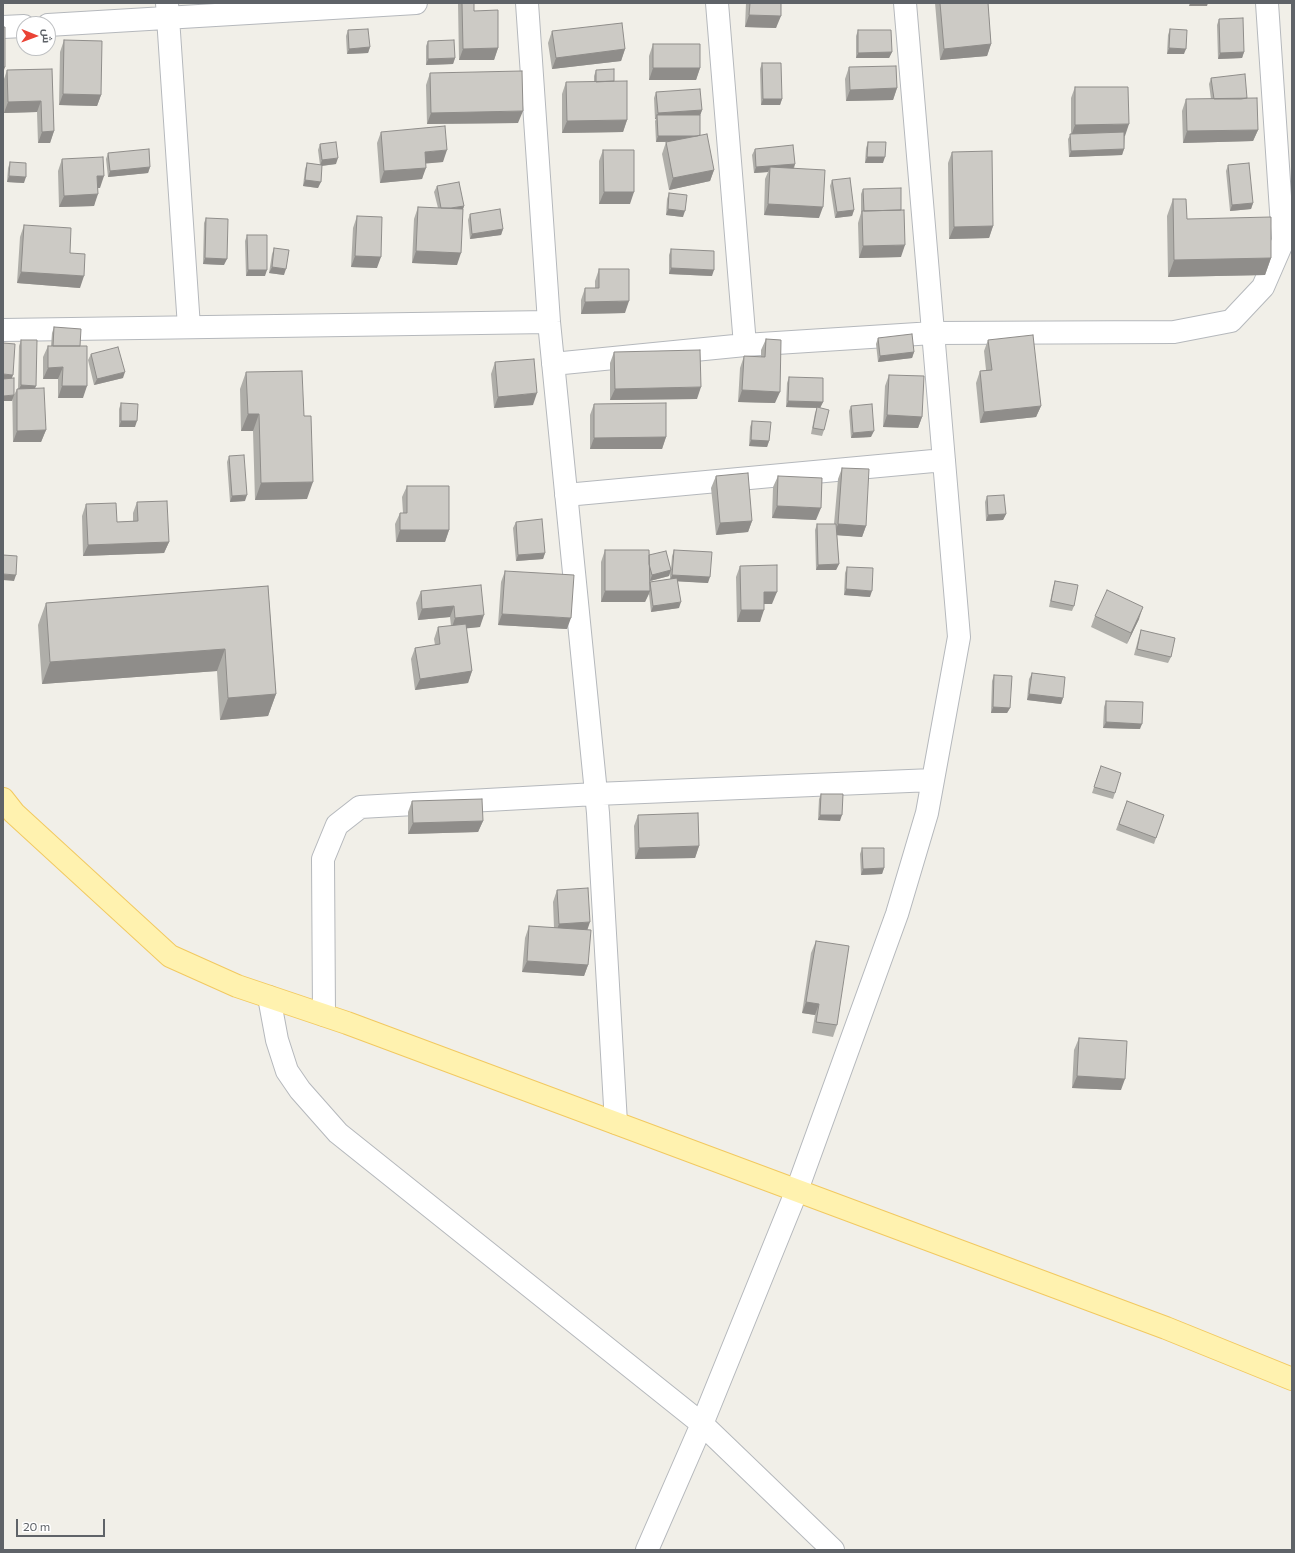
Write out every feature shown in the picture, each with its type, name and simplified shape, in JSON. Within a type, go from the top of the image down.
[{"type":"main road","points":[[3,799],[14,813],[170,956],[237,986],[324,1015],[797,1190],[1166,1328],[1292,1379]]},
{"type":"street","points":[[56,24],[168,10],[416,3]]},
{"type":"street","points":[[527,3],[549,322],[596,794],[616,1123]]},
{"type":"street","points":[[717,3],[745,345]]},
{"type":"street","points":[[647,1550],[702,1424],[797,1190],[897,914],[927,813],[959,637],[905,3]]},
{"type":"street","points":[[553,364],[745,345],[933,333],[1174,332],[1231,321],[1263,287],[1283,241],[1267,3]]},
{"type":"street","points":[[168,10],[189,327]]},
{"type":"street","points":[[3,27],[16,26]]},
{"type":"street","points":[[3,330],[549,322]]},
{"type":"street","points":[[566,495],[944,460]]},
{"type":"street","points":[[324,1015],[323,859],[337,825],[360,807],[596,794],[933,780]]},
{"type":"street","points":[[269,997],[277,1040],[287,1071],[300,1090],[338,1133],[702,1424],[833,1550]]},
{"type":"building","points":[[462,3],[474,3],[474,11],[498,10],[498,48],[463,49]]},
{"type":"building","points":[[750,3],[781,3],[781,16],[749,15]]},
{"type":"building","points":[[940,3],[988,3],[991,44],[944,49]]},
{"type":"building","points":[[1243,18],[1244,52],[1220,53],[1219,19]]},
{"type":"building","points":[[622,23],[625,49],[556,58],[552,31]]},
{"type":"building","points":[[3,27],[5,27],[5,67],[3,67]]},
{"type":"building","points":[[368,29],[370,47],[349,49],[348,30]]},
{"type":"building","points":[[1170,29],[1187,30],[1186,49],[1169,48]]},
{"type":"building","points":[[858,30],[891,30],[892,52],[858,53]]},
{"type":"building","points":[[64,40],[102,41],[101,95],[63,94]]},
{"type":"building","points":[[454,40],[455,58],[428,59],[428,41]]},
{"type":"building","points":[[653,44],[700,44],[700,68],[653,68]]},
{"type":"building","points":[[762,63],[781,63],[782,99],[763,99]]},
{"type":"building","points":[[896,66],[897,88],[850,90],[849,67]]},
{"type":"building","points":[[52,69],[54,131],[42,132],[41,101],[8,102],[7,70]]},
{"type":"building","points":[[614,69],[614,81],[596,82],[596,70]]},
{"type":"building","points":[[522,71],[523,111],[431,113],[430,73]]},
{"type":"building","points":[[1245,74],[1247,98],[1214,99],[1211,78]]},
{"type":"building","points":[[627,81],[627,120],[567,121],[566,82]]},
{"type":"building","points":[[1075,87],[1128,87],[1129,124],[1075,125]]},
{"type":"building","points":[[700,89],[702,110],[658,113],[656,92]]},
{"type":"building","points":[[1257,98],[1258,130],[1187,131],[1186,99]]},
{"type":"building","points":[[657,115],[700,115],[700,135],[658,136]]},
{"type":"building","points":[[445,126],[447,150],[425,152],[426,168],[384,171],[381,132]]},
{"type":"building","points":[[1124,132],[1124,149],[1071,151],[1070,134]]},
{"type":"building","points":[[707,134],[714,170],[673,178],[666,142]]},
{"type":"building","points":[[336,142],[338,158],[322,160],[320,144]]},
{"type":"building","points":[[868,142],[886,142],[885,157],[867,157]]},
{"type":"building","points":[[793,145],[795,164],[756,167],[755,149]]},
{"type":"building","points":[[149,149],[150,167],[110,171],[108,153]]},
{"type":"building","points":[[603,150],[634,150],[634,192],[604,192]]},
{"type":"building","points":[[992,151],[993,226],[954,227],[952,152]]},
{"type":"building","points":[[103,157],[104,176],[97,176],[98,194],[64,196],[62,159]]},
{"type":"building","points":[[10,162],[26,163],[26,177],[9,176]]},
{"type":"building","points":[[307,163],[322,165],[321,182],[305,180]]},
{"type":"building","points":[[1249,163],[1253,203],[1232,205],[1228,165]]},
{"type":"building","points":[[770,167],[825,170],[823,207],[768,204]]},
{"type":"building","points":[[850,178],[854,210],[837,212],[832,180]]},
{"type":"building","points":[[459,182],[464,206],[441,208],[437,186]]},
{"type":"building","points":[[901,188],[901,210],[864,211],[863,189]]},
{"type":"building","points":[[669,193],[687,195],[685,211],[668,209]]},
{"type":"building","points":[[1173,199],[1186,199],[1187,219],[1271,217],[1271,258],[1174,260]]},
{"type":"building","points":[[418,207],[463,209],[461,253],[416,251]]},
{"type":"building","points":[[500,209],[503,229],[472,234],[470,214]]},
{"type":"building","points":[[904,210],[905,245],[863,246],[862,211]]},
{"type":"building","points":[[357,216],[382,217],[381,257],[355,256]]},
{"type":"building","points":[[206,218],[228,219],[227,259],[205,258]]},
{"type":"building","points":[[24,225],[71,228],[70,253],[85,254],[84,276],[21,272]]},
{"type":"building","points":[[247,235],[267,235],[267,270],[248,270]]},
{"type":"building","points":[[274,248],[289,250],[286,269],[272,267]]},
{"type":"building","points":[[671,249],[714,251],[714,270],[671,268]]},
{"type":"building","points":[[599,269],[629,269],[629,301],[585,302],[585,288],[599,288]]},
{"type":"building","points":[[54,327],[81,329],[80,346],[53,346]]},
{"type":"building","points":[[912,334],[914,352],[880,356],[878,338]]},
{"type":"building","points":[[1033,335],[1041,406],[984,412],[980,371],[992,370],[988,340]]},
{"type":"building","points":[[766,339],[781,340],[780,392],[742,390],[744,356],[765,357]]},
{"type":"building","points":[[21,340],[37,340],[36,386],[21,385]]},
{"type":"building","points":[[3,343],[15,344],[13,375],[3,374]]},
{"type":"building","points":[[48,346],[87,346],[87,386],[62,386],[63,367],[48,368]]},
{"type":"building","points":[[118,347],[125,372],[97,379],[91,354]]},
{"type":"building","points":[[700,350],[701,387],[615,389],[614,352]]},
{"type":"building","points":[[534,359],[537,393],[498,397],[495,362]]},
{"type":"building","points":[[302,371],[304,416],[311,416],[313,482],[261,483],[259,414],[248,414],[246,372]]},
{"type":"building","points":[[889,375],[924,376],[922,417],[887,415]]},
{"type":"building","points":[[789,377],[823,378],[823,402],[788,401]]},
{"type":"building","points":[[14,378],[14,395],[3,396],[3,379]]},
{"type":"building","points":[[44,388],[46,430],[17,431],[17,389]]},
{"type":"building","points":[[121,403],[138,404],[137,421],[121,421]]},
{"type":"building","points":[[666,403],[666,437],[594,438],[594,404]]},
{"type":"building","points":[[872,404],[874,431],[853,433],[851,406]]},
{"type":"building","points":[[817,407],[829,410],[824,430],[813,428]]},
{"type":"building","points":[[752,421],[771,422],[769,441],[751,440]]},
{"type":"building","points":[[244,455],[247,495],[232,496],[229,456]]},
{"type":"building","points":[[842,468],[869,469],[866,526],[838,524]]},
{"type":"building","points":[[748,473],[752,521],[720,523],[716,476]]},
{"type":"building","points":[[778,476],[822,478],[821,508],[777,506]]},
{"type":"building","points":[[407,486],[449,486],[449,530],[400,530],[400,513],[407,513]]},
{"type":"building","points":[[1004,495],[1006,514],[988,515],[987,496]]},
{"type":"building","points":[[167,501],[169,542],[88,545],[86,504],[116,503],[117,522],[138,521],[137,502]]},
{"type":"building","points":[[542,519],[545,553],[518,555],[516,522]]},
{"type":"building","points":[[817,524],[836,524],[839,564],[818,565]]},
{"type":"building","points":[[605,550],[649,550],[650,591],[605,591]]},
{"type":"building","points":[[674,550],[712,552],[710,577],[672,575]]},
{"type":"building","points":[[666,551],[671,570],[652,575],[649,564],[649,555]]},
{"type":"building","points":[[3,555],[17,556],[16,575],[3,574]]},
{"type":"building","points":[[777,565],[777,592],[764,592],[764,610],[741,610],[740,566]]},
{"type":"building","points":[[847,567],[873,568],[872,591],[846,589]]},
{"type":"building","points":[[505,571],[574,575],[571,618],[502,614]]},
{"type":"building","points":[[677,578],[681,602],[653,606],[650,582]]},
{"type":"building","points":[[1055,581],[1078,585],[1074,606],[1051,601]]},
{"type":"building","points":[[481,585],[484,615],[455,618],[454,606],[422,609],[421,591]]},
{"type":"building","points":[[268,586],[276,694],[228,698],[225,649],[50,662],[46,603]]},
{"type":"building","points":[[1107,590],[1143,607],[1131,633],[1095,616]]},
{"type":"building","points":[[466,624],[472,671],[420,679],[415,648],[440,644],[438,627]]},
{"type":"building","points":[[1141,630],[1175,638],[1171,657],[1137,649]]},
{"type":"building","points":[[1032,673],[1065,677],[1063,698],[1029,694]]},
{"type":"building","points":[[994,675],[1012,676],[1010,708],[993,707]]},
{"type":"building","points":[[1106,701],[1143,702],[1142,724],[1106,722]]},
{"type":"building","points":[[1101,766],[1121,773],[1115,793],[1094,787]]},
{"type":"building","points":[[821,794],[843,794],[842,815],[820,815]]},
{"type":"building","points":[[482,799],[483,821],[413,823],[412,801]]},
{"type":"building","points":[[1127,801],[1164,815],[1156,838],[1119,824]]},
{"type":"building","points":[[698,813],[699,846],[639,848],[638,815]]},
{"type":"building","points":[[862,848],[884,848],[884,868],[863,869]]},
{"type":"building","points":[[588,888],[590,922],[559,924],[557,890]]},
{"type":"building","points":[[529,926],[591,930],[588,965],[527,961]]},
{"type":"building","points":[[816,941],[849,946],[837,1025],[816,1022],[819,1004],[806,1002]]},
{"type":"building","points":[[1079,1038],[1127,1041],[1125,1079],[1077,1076]]}]
